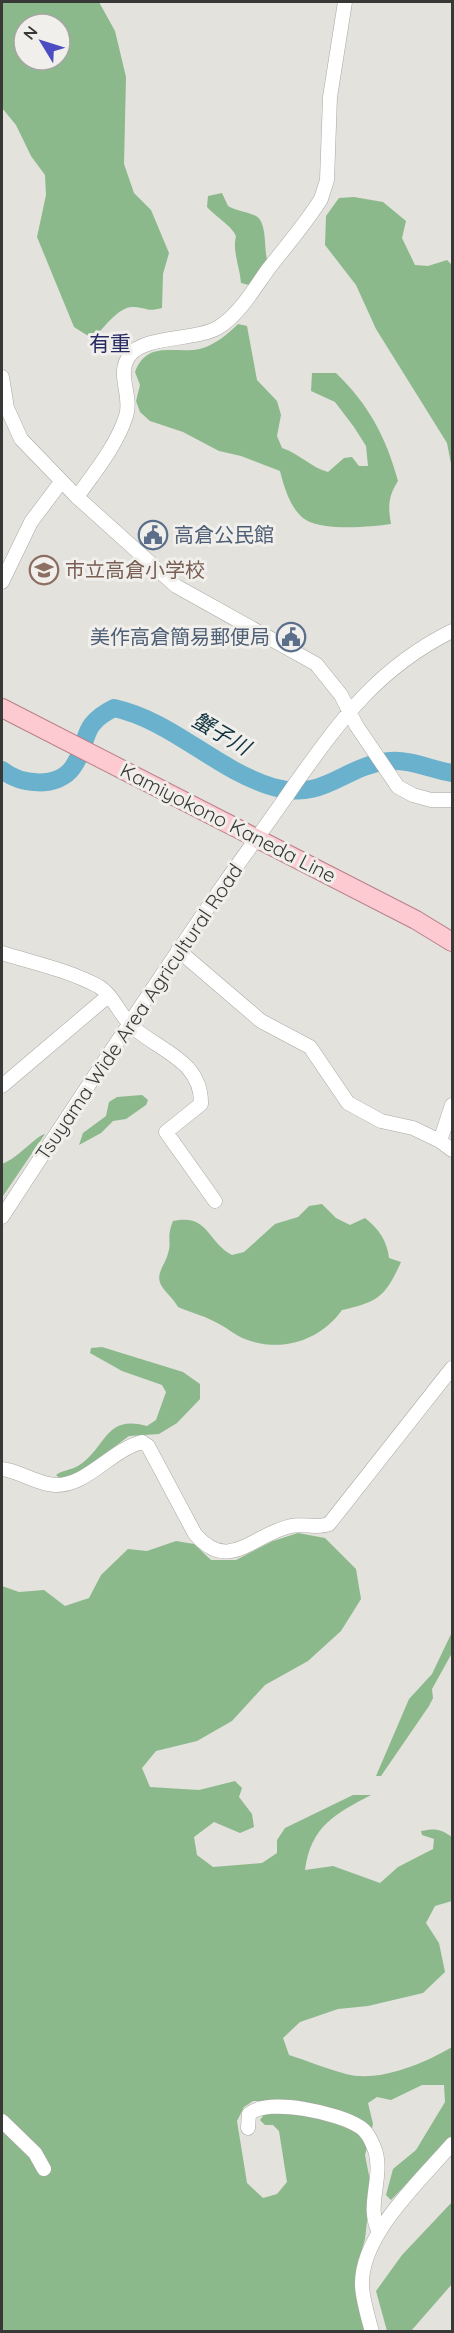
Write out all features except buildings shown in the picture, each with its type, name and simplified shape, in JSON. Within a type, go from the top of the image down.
[{"type":"main road","name":"Kamiyokono Kaneda Line","points":[[2,708],[416,920],[453,942]]},
{"type":"street","points":[[76,497],[121,429],[127,414],[129,403],[123,370],[131,353],[144,345],[191,337],[221,326],[246,300],[321,199],[327,180],[330,97],[345,2]]},
{"type":"street","points":[[2,377],[7,408],[21,439],[76,497],[176,586],[316,664],[327,675],[384,769],[398,787],[412,795],[431,800],[453,800]]},
{"type":"street","points":[[2,582],[31,522],[61,482]]},
{"type":"street","name":"Tsuyama Wide Area Agricultural Road","points":[[2,1217],[178,951],[348,711],[368,690],[402,662],[453,631]]},
{"type":"street","points":[[178,951],[261,1021],[310,1047],[348,1103],[363,1114],[381,1121],[399,1123],[440,1141],[453,1150]]},
{"type":"street","points":[[2,953],[64,971],[102,988],[129,1023],[184,1063],[198,1084],[201,1104],[166,1132],[215,1201]]},
{"type":"street","points":[[2,1086],[108,996]]},
{"type":"street","points":[[440,1141],[453,1105]]},
{"type":"street","points":[[2,1469],[55,1485],[71,1482],[119,1452],[142,1442],[148,1446],[195,1534],[205,1546],[215,1552],[231,1551],[293,1525],[328,1524],[453,1368]]},
{"type":"street","points":[[248,2128],[249,2114],[254,2109],[266,2106],[295,2108],[331,2116],[360,2127],[375,2150],[378,2168],[373,2204],[375,2224],[379,2232]]},
{"type":"street","points":[[2,2121],[35,2153],[44,2169]]},
{"type":"street","points":[[372,2331],[362,2286],[368,2252],[379,2232],[453,2144]]},
{"type":"green space","points":[[2,2],[99,2],[115,31],[126,77],[124,164],[134,193],[151,210],[169,253],[163,274],[162,308],[150,310],[128,307],[112,318],[93,339],[74,327],[37,237],[46,195],[45,175],[31,156],[16,125],[2,108]]},
{"type":"green space","points":[[222,193],[228,206],[254,215],[260,219],[262,224],[267,259],[249,285],[241,283],[236,236],[231,228],[207,207],[208,196]]},
{"type":"green space","points":[[354,197],[383,202],[406,221],[402,238],[415,265],[428,266],[447,260],[452,265],[452,469],[447,443],[376,329],[356,285],[325,245],[326,216],[339,198]]},
{"type":"green space","points":[[238,324],[247,326],[257,380],[277,401],[281,415],[277,436],[282,448],[328,472],[344,458],[352,457],[359,466],[368,466],[366,446],[335,402],[311,391],[312,373],[336,373],[358,397],[382,436],[398,481],[390,502],[391,524],[336,527],[306,520],[292,505],[280,471],[241,456],[219,451],[183,432],[150,421],[140,412],[136,401],[140,385],[135,372],[147,355],[164,350],[203,348],[217,341]]},
{"type":"green space","points":[[142,1095],[148,1100],[146,1105],[126,1119],[113,1121],[101,1133],[79,1145],[83,1133],[106,1116],[109,1102],[117,1097]]},
{"type":"green space","points":[[45,1134],[2,1197],[2,1164]]},
{"type":"green space","points":[[322,1204],[336,1218],[350,1225],[365,1218],[382,1236],[389,1258],[401,1262],[390,1283],[379,1296],[372,1301],[342,1310],[323,1330],[311,1336],[286,1344],[272,1345],[245,1339],[211,1320],[178,1307],[159,1281],[169,1249],[173,1221],[194,1221],[201,1225],[217,1243],[232,1255],[244,1252],[275,1224],[298,1217],[309,1206]]},
{"type":"green space","points":[[102,1347],[183,1372],[200,1384],[200,1399],[177,1423],[159,1434],[129,1436],[72,1478],[61,1479],[56,1475],[88,1459],[114,1429],[122,1425],[133,1424],[147,1426],[156,1420],[166,1392],[162,1385],[122,1371],[90,1353],[91,1348]]},
{"type":"green space","points":[[298,1533],[325,1538],[356,1569],[361,1599],[341,1631],[308,1661],[265,1685],[232,1721],[197,1741],[156,1751],[142,1768],[150,1787],[199,1790],[235,1781],[242,1788],[239,1797],[252,1814],[254,1827],[240,1833],[214,1822],[194,1837],[197,1855],[213,1867],[262,1863],[277,1853],[277,1840],[285,1828],[353,1795],[371,1795],[336,1815],[319,1832],[308,1855],[305,1870],[333,1866],[380,1883],[398,1867],[433,1849],[434,1839],[422,1835],[421,1831],[438,1830],[452,1837],[452,1901],[435,1906],[426,1923],[439,1943],[445,1972],[423,1993],[368,2006],[338,2009],[300,2022],[283,2038],[289,2055],[339,2072],[359,2076],[387,2074],[401,2070],[452,2047],[452,2136],[391,2200],[386,2195],[393,2169],[416,2150],[445,2102],[444,2085],[422,2085],[391,2100],[377,2097],[368,2103],[373,2124],[365,2155],[371,2186],[365,2239],[357,2267],[356,2297],[365,2331],[2,2332],[2,1586],[19,1592],[44,1590],[65,1606],[89,1598],[101,1575],[128,1549],[147,1551],[176,1541],[194,1544],[211,1560],[236,1560],[273,1541]],"holes":[[[253,2101],[274,2101],[260,2120],[265,2125],[273,2125],[279,2131],[287,2182],[277,2194],[263,2198],[247,2183],[237,2121],[244,2107]]]},
{"type":"green space","points":[[452,1632],[452,1653],[432,1689],[433,1698],[429,1706],[381,1776],[376,1776],[409,1699],[432,1674]]},
{"type":"green space","points":[[452,2202],[452,2284],[411,2331],[387,2331],[376,2291],[402,2255]]},
{"type":"waterway","name":"蟹子川","points":[[2,770],[28,781],[49,782],[58,779],[73,767],[95,721],[114,708],[156,723],[232,769],[273,787],[307,790],[359,769],[390,761],[413,763],[452,773]]},
{"type":"place","name":"高倉公民館","points":[[153,535]]},
{"type":"place","name":"市立高倉小学校","points":[[44,570]]},
{"type":"place","name":"美作高倉簡易郵便局","points":[[291,637]]},
{"type":"district","name":"有重","points":[[110,344]]}]
